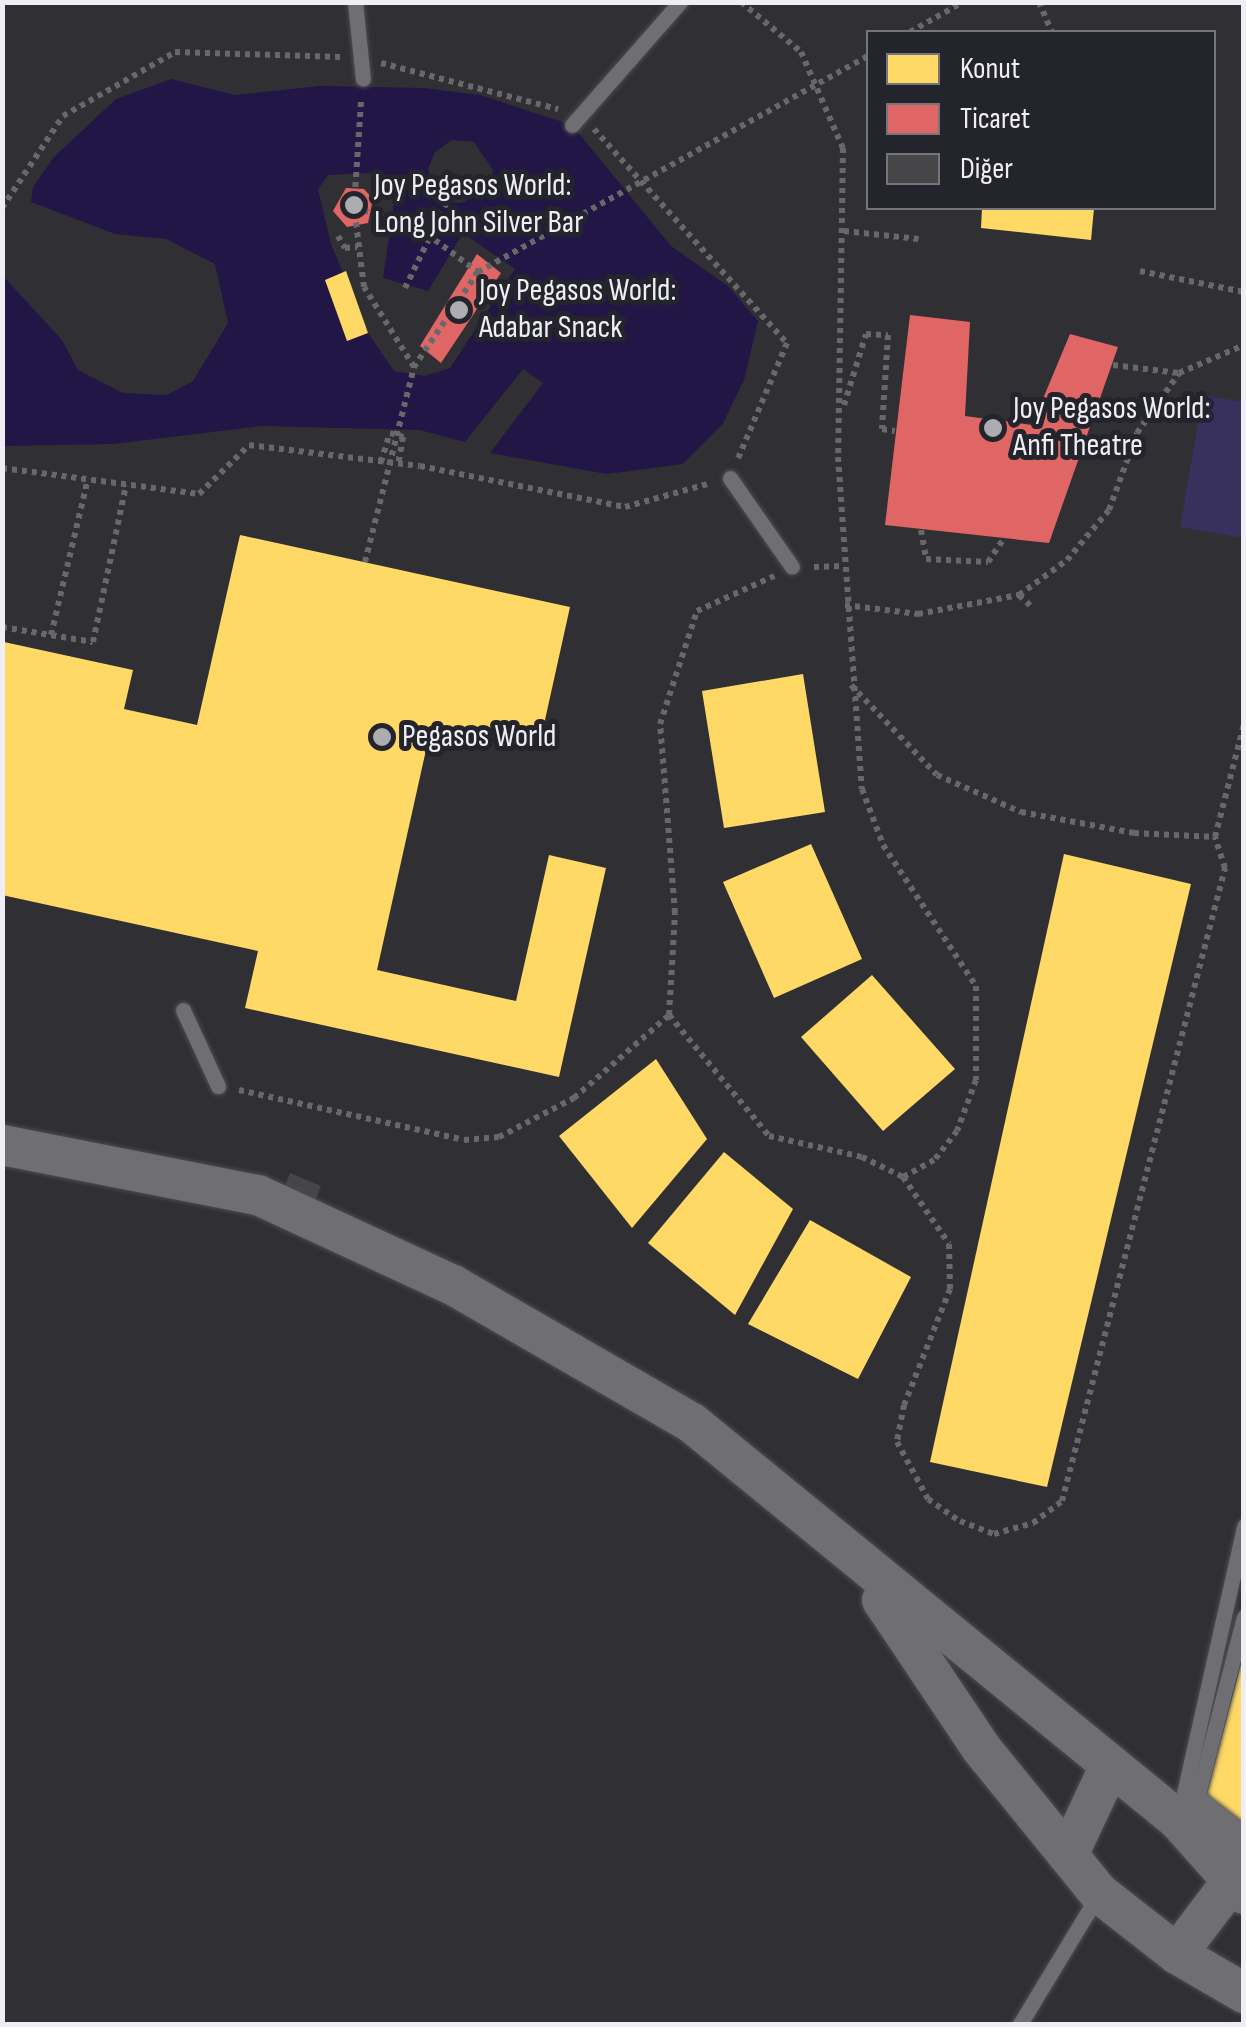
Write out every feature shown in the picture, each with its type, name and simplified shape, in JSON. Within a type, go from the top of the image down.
[{"type":"street","points":[[2,1145],[258,1195],[454,1285],[692,1423],[1109,1768],[1187,1813],[1240,1873],[1177,1954]]},
{"type":"street","points":[[858,1564],[981,1748],[1100,1894],[1177,1954],[1244,1993]]},
{"type":"street","points":[[1068,1854],[1109,1768]]},
{"type":"lane","points":[[355,2],[363,79]]},
{"type":"lane","points":[[577,120],[680,2]]},
{"type":"lane","points":[[730,478],[792,568]]},
{"type":"lane","points":[[182,1010],[218,1086]]},
{"type":"lane","points":[[1187,1813],[1244,1526]]},
{"type":"lane","points":[[1187,1813],[1244,1617]]},
{"type":"lane","points":[[1020,2024],[1100,1894]]},
{"type":"path","points":[[741,2],[801,52],[820,84],[843,148],[843,566],[862,789],[883,845],[976,986],[976,1080],[957,1131],[934,1160],[902,1177]]},
{"type":"path","points":[[914,30],[963,2]]},
{"type":"path","points":[[1038,2],[1051,30]]},
{"type":"path","points":[[2,208],[63,116],[175,52],[360,58],[577,120],[787,343],[730,478],[626,508],[398,464],[249,444],[198,494],[2,468]]},
{"type":"path","points":[[365,562],[414,367],[478,272],[635,181],[866,57]]},
{"type":"path","points":[[363,79],[354,206],[356,248],[364,287],[414,367]]},
{"type":"path","points":[[405,288],[427,234],[447,202]]},
{"type":"path","points":[[354,206],[427,234],[451,247],[478,272]]},
{"type":"path","points":[[844,232],[918,239]]},
{"type":"path","points":[[338,236],[345,248],[356,248]]},
{"type":"path","points":[[1140,271],[1244,292]]},
{"type":"path","points":[[840,417],[866,334],[888,335],[882,429],[895,432]]},
{"type":"path","points":[[1113,364],[1178,373],[1244,345]]},
{"type":"path","points":[[845,605],[918,614],[1019,595],[1066,560],[1109,510],[1137,432],[1178,373]]},
{"type":"path","points":[[381,462],[390,433],[402,436],[398,464]]},
{"type":"path","points":[[51,635],[88,480]]},
{"type":"path","points":[[2,627],[93,642],[126,484]]},
{"type":"path","points":[[921,530],[926,559],[988,562],[1004,538]]},
{"type":"path","points":[[843,566],[792,568],[697,611],[660,724],[675,913],[669,1015],[769,1136],[862,1157],[902,1177],[949,1244],[950,1289],[904,1405],[897,1442],[928,1499],[960,1521],[994,1534],[1032,1523],[1062,1501],[1225,868],[1214,837],[1244,724]]},
{"type":"path","points":[[1019,595],[1033,608]]},
{"type":"path","points":[[851,685],[937,775],[1021,812],[1134,833],[1214,837]]},
{"type":"path","points":[[218,1086],[464,1140],[499,1137],[574,1098],[669,1015]]},
{"type":"shaded area","points":[[171,79],[235,95],[320,86],[424,88],[480,95],[572,125],[671,246],[728,286],[758,321],[744,380],[722,425],[683,464],[607,474],[490,453],[543,383],[523,369],[465,442],[420,430],[262,426],[113,444],[3,446],[3,276],[62,340],[78,370],[123,393],[167,395],[193,381],[228,323],[215,264],[166,239],[115,234],[31,202],[33,187],[54,157],[116,99]],"holes":[[[452,140],[474,142],[493,170],[488,187],[462,203],[447,202],[433,189],[428,169],[435,152]],[[372,173],[395,196],[383,278],[428,291],[463,233],[515,269],[450,368],[425,376],[394,371],[368,333],[331,244],[318,189],[328,175]]]},
{"type":"shaded area","points":[[1203,395],[1243,402],[1243,538],[1180,527]]},
{"type":"building: Konut","points":[[982,210],[1094,210],[1091,240],[981,228]]},
{"type":"building: Konut","points":[[346,271],[368,333],[347,341],[325,280]]},
{"type":"building: Konut","points":[[240,535],[570,607],[539,747],[432,723],[377,970],[516,1001],[549,855],[606,868],[559,1077],[245,1008],[258,951],[2,895],[4,642],[133,670],[124,709],[197,725]]},
{"type":"building: Konut","points":[[803,674],[825,812],[724,828],[702,691]]},
{"type":"building: Konut","points":[[811,844],[862,959],[774,998],[723,882]]},
{"type":"building: Konut","points":[[1064,854],[1191,884],[1047,1487],[930,1462]]},
{"type":"building: Konut","points":[[872,975],[955,1069],[883,1131],[801,1037]]},
{"type":"building: Konut","points":[[656,1059],[707,1139],[632,1228],[559,1136]]},
{"type":"building: Konut","points":[[724,1152],[793,1209],[735,1315],[648,1243]]},
{"type":"building: Konut","points":[[810,1220],[911,1277],[858,1379],[748,1324]]},
{"type":"building: Konut","points":[[1244,1660],[1244,1836],[1204,1805]]},
{"type":"building: Ticaret","name":"Joy Pegasos World: Long John Silver Bar","points":[[346,188],[364,189],[373,199],[368,223],[347,227],[333,211]]},
{"type":"building: Ticaret","name":"Joy Pegasos World: Adabar Snack","points":[[477,254],[501,273],[441,363],[420,346]]},
{"type":"building: Ticaret","name":"Joy Pegasos World: Anfi Theatre","points":[[910,315],[970,322],[965,416],[1032,425],[1070,334],[1118,347],[1049,543],[885,525]]},
{"type":"building: Diğer","points":[[290,1173],[321,1186],[313,1206],[282,1193]]},
{"type":"place","name":"Joy Pegasos World: Long John Silver Bar","points":[[354,205]]},
{"type":"place","name":"Joy Pegasos World: Adabar Snack","points":[[459,310]]},
{"type":"place","name":"Joy Pegasos World: Anfi Theatre","points":[[993,428]]},
{"type":"place","name":"Pegasos World","points":[[382,737]]}]
